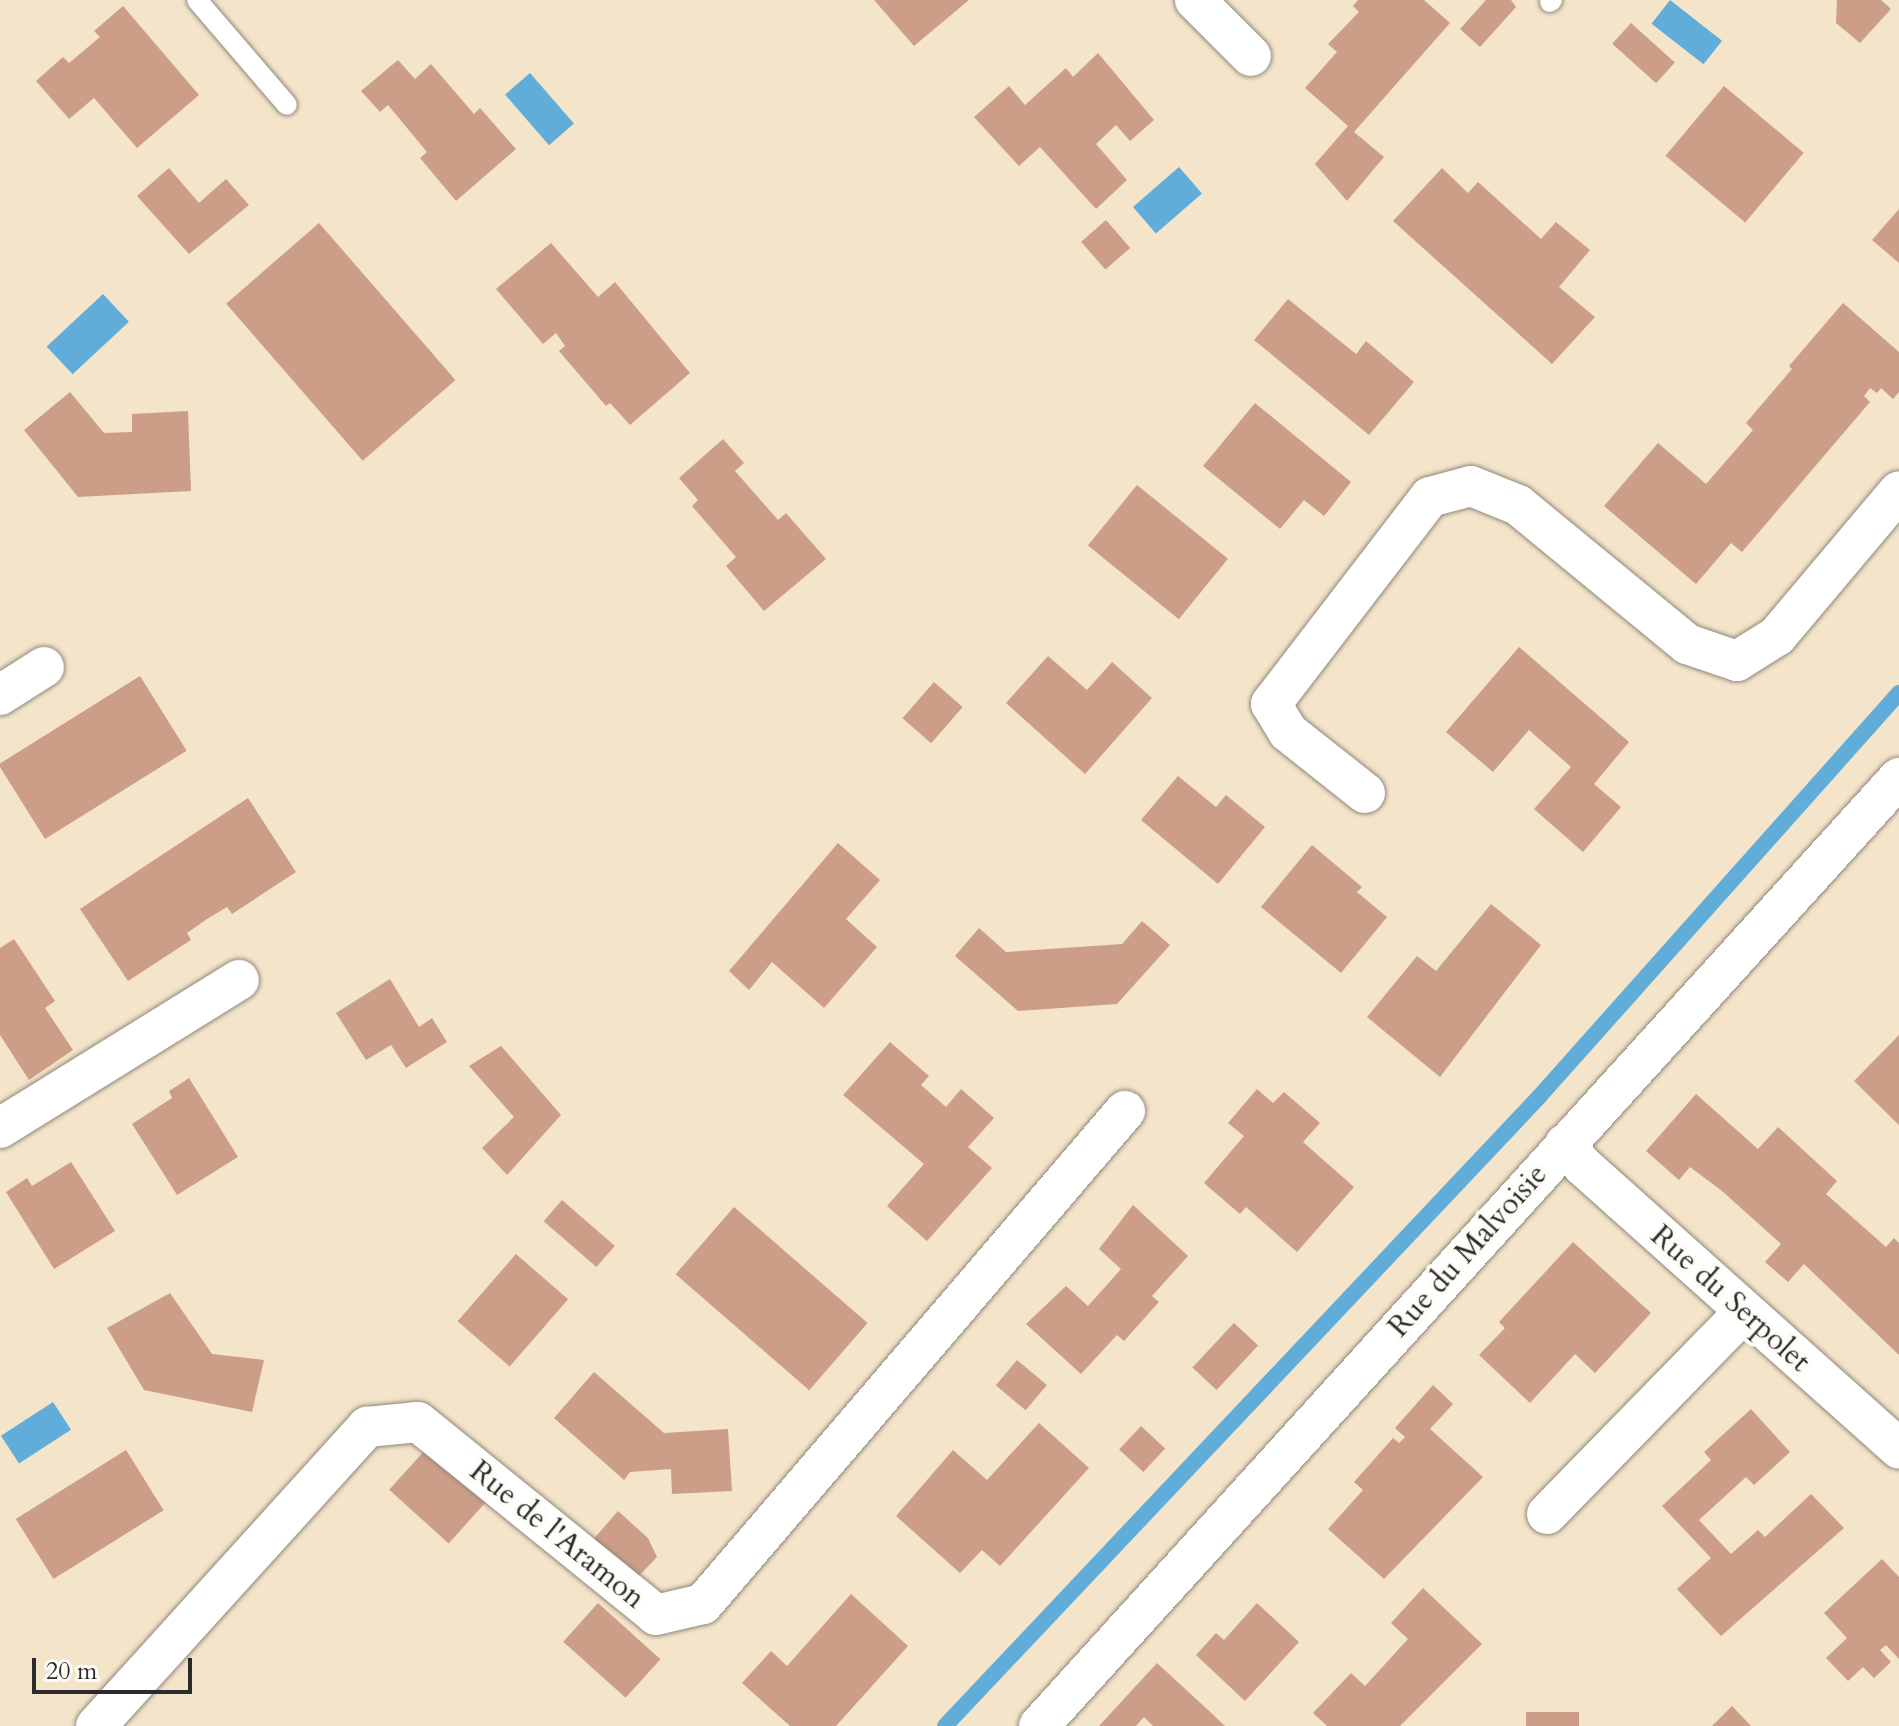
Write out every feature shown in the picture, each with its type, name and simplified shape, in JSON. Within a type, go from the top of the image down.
[{"type":"street","points":[[1195,0],[1251,56]]},
{"type":"street","points":[[1365,793],[1288,732],[1271,704],[1430,497],[1471,486],[1518,505],[1687,644],[1737,661],[1777,636],[1899,491]]},
{"type":"street","points":[[0,695],[44,667]]},
{"type":"street","name":"Rue du Malvoisie","points":[[1044,1725],[1565,1144],[1899,778]]},
{"type":"street","points":[[0,1128],[239,980]]},
{"type":"street","name":"Rue de l'Aramon","points":[[96,1726],[367,1427],[418,1422],[656,1615],[703,1604],[1125,1111]]},
{"type":"street","name":"Rue du Serpolet","points":[[1565,1144],[1583,1166],[1743,1313],[1899,1449]]},
{"type":"street","points":[[1547,1514],[1743,1313]]},
{"type":"lane","points":[[197,0],[287,105]]},
{"type":"water","points":[[1670,0],[1722,41],[1704,64],[1652,24]]},
{"type":"water","points":[[530,73],[574,124],[549,145],[505,95]]},
{"type":"water","points":[[1179,167],[1202,193],[1156,233],[1133,207]]},
{"type":"water","points":[[103,294],[129,322],[73,374],[47,347]]},
{"type":"water","points":[[53,1402],[71,1430],[19,1463],[1,1436]]},
{"type":"building","points":[[874,0],[969,0],[914,46]]},
{"type":"building","points":[[1358,0],[1424,0],[1450,23],[1354,132],[1384,157],[1347,201],[1315,164],[1348,126],[1305,88],[1337,52],[1328,44],[1359,12],[1353,6]]},
{"type":"building","points":[[1486,0],[1511,0],[1516,7],[1480,47],[1460,29]]},
{"type":"building","points":[[1837,0],[1881,0],[1891,9],[1860,43],[1836,23]]},
{"type":"building","points":[[123,6],[199,95],[137,148],[94,98],[69,119],[36,81],[63,57],[69,63],[100,37],[94,31]]},
{"type":"building","points":[[1631,23],[1675,62],[1656,83],[1612,44]]},
{"type":"building","points":[[1098,53],[1154,120],[1130,141],[1116,125],[1096,144],[1127,180],[1096,209],[1040,147],[1019,166],[974,117],[1009,86],[1025,105],[1066,68],[1073,77]]},
{"type":"building","points":[[398,60],[415,79],[431,64],[474,114],[480,108],[516,149],[456,201],[420,158],[427,152],[388,105],[380,112],[361,91]]},
{"type":"building","points":[[1724,86],[1804,153],[1745,223],[1666,156]]},
{"type":"building","points":[[169,168],[199,203],[226,179],[249,205],[189,254],[137,196]]},
{"type":"building","points":[[1442,168],[1468,193],[1478,182],[1541,239],[1556,222],[1590,250],[1559,287],[1595,317],[1552,364],[1393,221]]},
{"type":"building","points":[[1899,209],[1899,263],[1872,240]]},
{"type":"building","points":[[1106,220],[1130,248],[1105,270],[1081,242]]},
{"type":"building","points":[[319,223],[455,380],[363,461],[226,304]]},
{"type":"building","points":[[551,243],[598,297],[615,282],[690,373],[630,425],[610,403],[606,406],[559,351],[565,346],[556,333],[543,344],[496,289]]},
{"type":"building","points":[[1288,299],[1356,354],[1366,341],[1414,382],[1369,435],[1254,340]]},
{"type":"building","points":[[1843,303],[1899,352],[1899,392],[1893,399],[1881,388],[1877,393],[1870,388],[1864,396],[1870,402],[1742,552],[1731,543],[1696,584],[1604,506],[1658,443],[1706,484],[1753,430],[1746,423],[1792,369],[1789,366]]},
{"type":"building","points":[[70,392],[104,433],[132,432],[132,414],[188,411],[191,491],[78,497],[24,430]]},
{"type":"building","points":[[1255,403],[1351,482],[1324,516],[1304,500],[1280,529],[1203,466]]},
{"type":"building","points":[[723,439],[744,463],[735,471],[778,520],[786,513],[826,559],[764,611],[726,566],[736,557],[692,506],[698,500],[679,478]]},
{"type":"building","points":[[1137,485],[1228,559],[1179,619],[1088,546]]},
{"type":"building","points":[[1519,647],[1629,742],[1594,784],[1621,807],[1583,852],[1534,809],[1571,767],[1529,730],[1493,772],[1446,732]]},
{"type":"building","points":[[1048,656],[1087,690],[1112,662],[1152,698],[1085,774],[1006,703]]},
{"type":"building","points":[[140,676],[187,751],[45,839],[0,763]]},
{"type":"building","points":[[934,682],[963,707],[931,743],[903,718]]},
{"type":"building","points":[[1178,776],[1216,807],[1226,795],[1265,827],[1218,884],[1141,820]]},
{"type":"building","points":[[248,798],[296,872],[232,914],[227,907],[207,919],[187,933],[191,940],[128,981],[80,909]]},
{"type":"building","points":[[838,843],[880,880],[846,919],[877,947],[824,1008],[772,962],[749,990],[729,971]]},
{"type":"building","points":[[1312,845],[1362,887],[1357,892],[1387,917],[1341,973],[1261,907]]},
{"type":"building","points":[[1491,904],[1541,945],[1440,1077],[1367,1017],[1417,956],[1436,971]]},
{"type":"building","points":[[1142,921],[1170,945],[1117,1004],[1018,1011],[955,956],[979,928],[1006,952],[1122,944]]},
{"type":"building","points":[[14,939],[55,1001],[45,1008],[73,1050],[29,1080],[0,1035],[0,948]]},
{"type":"building","points":[[390,979],[419,1027],[432,1018],[447,1042],[406,1068],[391,1045],[366,1060],[336,1013]]},
{"type":"building","points":[[1899,1035],[1899,1125],[1854,1081]]},
{"type":"building","points":[[890,1042],[929,1076],[921,1085],[946,1107],[961,1089],[994,1118],[968,1147],[992,1168],[927,1241],[887,1206],[924,1164],[843,1095]]},
{"type":"building","points":[[501,1046],[561,1115],[507,1175],[482,1148],[514,1117],[469,1066]]},
{"type":"building","points":[[189,1078],[238,1157],[177,1195],[132,1124],[172,1098],[169,1091]]},
{"type":"building","points":[[1257,1089],[1273,1103],[1284,1092],[1320,1123],[1303,1142],[1354,1187],[1297,1252],[1246,1207],[1240,1214],[1204,1183],[1244,1136],[1228,1123]]},
{"type":"building","points":[[1696,1094],[1758,1149],[1778,1127],[1837,1181],[1826,1194],[1886,1247],[1894,1238],[1899,1243],[1899,1355],[1804,1264],[1788,1282],[1765,1262],[1781,1244],[1722,1191],[1690,1167],[1679,1180],[1646,1151]]},
{"type":"building","points":[[71,1162],[115,1231],[54,1269],[6,1192],[27,1178],[32,1186]]},
{"type":"building","points":[[562,1200],[615,1246],[596,1267],[544,1221]]},
{"type":"building","points":[[1133,1205],[1188,1256],[1152,1296],[1159,1302],[1124,1341],[1117,1335],[1081,1374],[1026,1324],[1066,1286],[1088,1306],[1121,1269],[1099,1249]]},
{"type":"building","points":[[734,1207],[868,1323],[809,1390],[676,1274]]},
{"type":"building","points":[[1573,1242],[1651,1313],[1595,1373],[1575,1354],[1530,1403],[1479,1355],[1505,1328],[1499,1322]]},
{"type":"building","points":[[516,1254],[568,1299],[510,1366],[458,1321]]},
{"type":"building","points":[[170,1293],[212,1354],[264,1360],[252,1412],[144,1390],[107,1328]]},
{"type":"building","points":[[1234,1323],[1258,1346],[1217,1390],[1192,1368]]},
{"type":"building","points":[[1017,1360],[1047,1385],[1026,1410],[996,1385]]},
{"type":"building","points":[[594,1372],[664,1433],[728,1429],[732,1491],[672,1494],[671,1469],[630,1472],[624,1480],[554,1418]]},
{"type":"building","points":[[1433,1385],[1453,1404],[1430,1429],[1483,1477],[1384,1579],[1328,1529],[1363,1490],[1354,1482],[1393,1438],[1399,1443],[1405,1437],[1395,1428]]},
{"type":"building","points":[[1751,1409],[1790,1452],[1754,1485],[1746,1477],[1699,1520],[1731,1554],[1758,1530],[1765,1537],[1811,1494],[1844,1528],[1721,1636],[1677,1589],[1711,1558],[1662,1506],[1711,1460],[1704,1452]]},
{"type":"building","points":[[1039,1423],[1089,1468],[1000,1566],[982,1550],[960,1573],[896,1516],[953,1450],[987,1480]]},
{"type":"building","points":[[1141,1426],[1165,1449],[1143,1472],[1119,1449]]},
{"type":"building","points":[[426,1449],[485,1503],[449,1543],[389,1490]]},
{"type":"building","points":[[126,1450],[164,1510],[53,1579],[16,1519]]},
{"type":"building","points":[[618,1511],[648,1538],[657,1557],[634,1581],[591,1542]]},
{"type":"building","points":[[1882,1559],[1899,1577],[1899,1659],[1886,1645],[1880,1650],[1891,1662],[1874,1678],[1863,1667],[1848,1681],[1826,1658],[1847,1638],[1824,1613]]},
{"type":"building","points":[[1423,1588],[1482,1644],[1400,1726],[1327,1726],[1313,1713],[1351,1673],[1365,1686],[1408,1639],[1391,1623]]},
{"type":"building","points":[[851,1594],[908,1646],[836,1726],[790,1726],[742,1683],[771,1651],[787,1666]]},
{"type":"building","points":[[598,1603],[660,1659],[626,1698],[563,1642]]},
{"type":"building","points":[[1257,1603],[1299,1642],[1245,1701],[1196,1655],[1216,1633],[1224,1640]]},
{"type":"building","points":[[1157,1663],[1225,1726],[1153,1726],[1144,1717],[1136,1726],[1099,1726]]},
{"type":"building","points":[[1732,1706],[1751,1726],[1712,1726]]},
{"type":"building","points":[[1526,1712],[1579,1712],[1579,1726],[1526,1726]]},
{"type":"waterway","points":[[945,1726],[1538,1098],[1899,693]]}]
